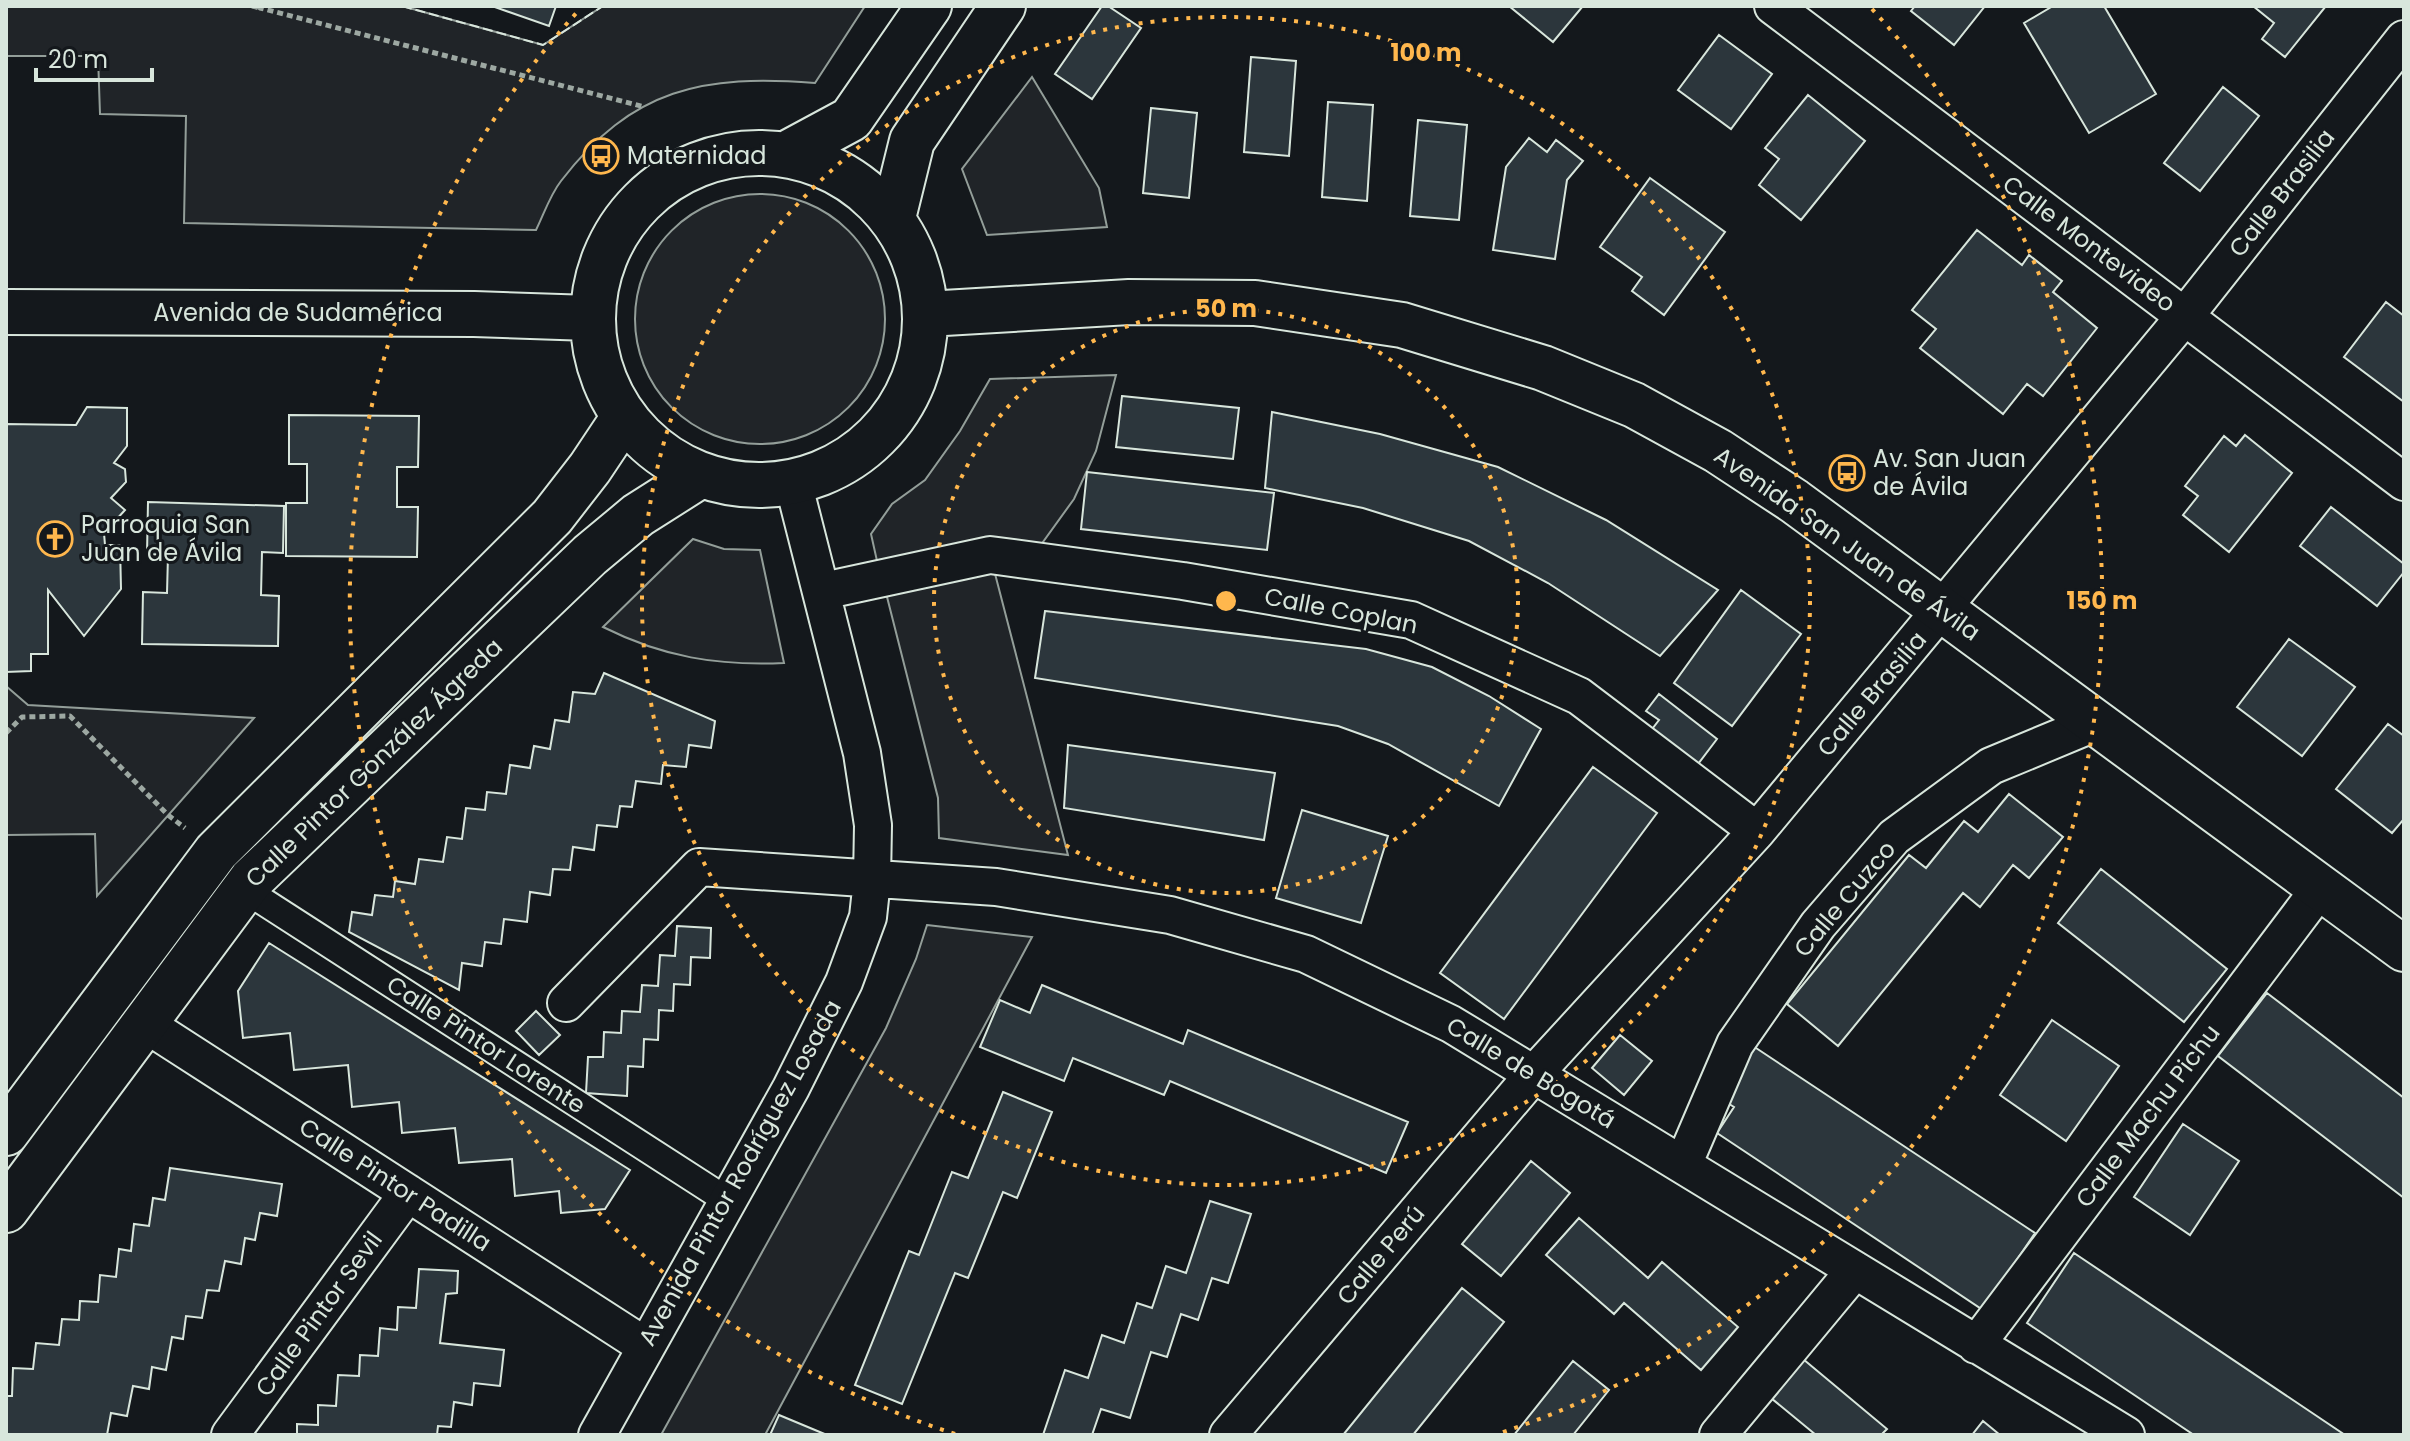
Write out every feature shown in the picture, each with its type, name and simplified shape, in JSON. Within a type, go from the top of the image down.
[{"type":"street","points":[[786,154],[851,119],[929,6]]},
{"type":"street","points":[[893,218],[912,141],[1003,6]]},
{"type":"street","name":"Calle Montevideo","points":[[1773,6],[2404,482]]},
{"type":"street","name":"Calle Brasilia","points":[[1534,1074],[1757,831],[2185,316],[2404,39]]},
{"type":"street","points":[[756,153],[786,154],[837,169],[869,192],[893,218],[920,279],[927,314],[925,346],[915,377],[887,426],[844,462],[793,482],[745,485],[701,475],[658,452],[624,417],[601,375],[590,318],[600,270],[627,217],[672,178],[715,158],[756,153]]},
{"type":"street","name":"Avenida San Juan de Ávila","points":[[927,314],[1129,302],[1255,303],[1402,325],[1543,368],[1634,405],[1718,451],[1794,501],[2404,949]]},
{"type":"street","name":"Avenida de Sudamérica","points":[[6,312],[458,314],[590,318]]},
{"type":"street","name":"Calle Pintor González Ágreda","points":[[6,1133],[216,852],[552,517],[624,417]]},
{"type":"street","name":"Calle Pintor González Ágreda","points":[[6,1210],[251,880],[590,555],[638,515],[701,475]]},
{"type":"street","name":"Avenida Pintor Rodríguez Losada","points":[[597,1435],[791,1088],[844,982],[868,917],[873,825],[862,753],[793,482]]},
{"type":"street","name":"Calle Coplan","points":[[823,591],[990,555],[1183,581],[1411,620],[1579,696],[1757,831]]},
{"type":"street","name":"Calle Cuzco","points":[[1683,1165],[1735,1044],[1818,925],[1894,837],[1991,766],[2097,722]]},
{"type":"street","name":"Calle de Bogotá","points":[[566,1003],[699,867],[996,887],[1170,915],[1306,954],[1451,1024],[2126,1435]]},
{"type":"street","name":"Calle Machu Pichu","points":[[1976,1345],[2321,887]]},
{"type":"street","name":"Calle Pintor Lorente","points":[[244,889],[728,1201]]},
{"type":"street","name":"Calle Pintor Padilla","points":[[144,1023],[645,1346]]},
{"type":"street","name":"Calle Perú","points":[[1228,1435],[1534,1074]]},
{"type":"street","name":"Calle Pintor Sevil","points":[[230,1435],[408,1193]]},
{"type":"street","points":[[1718,1435],[1855,1270]]},
{"type":"path","points":[[252,6],[645,107]]},
{"type":"path","points":[[6,733],[22,717],[70,716],[168,815],[216,852]]},
{"type":"shaded area","points":[[6,6],[402,6],[543,45],[603,6],[865,6],[815,83],[738,81],[705,86],[673,94],[643,107],[615,125],[561,181],[536,230],[184,223],[186,116],[100,114],[98,56],[6,56]]},
{"type":"shaded area","points":[[1032,77],[1099,188],[1107,227],[987,235],[962,169]]},
{"type":"shaded area","points":[[760,194],[784,196],[808,203],[839,222],[857,240],[876,271],[883,295],[883,343],[876,367],[857,398],[839,416],[808,435],[784,442],[760,444],[736,442],[712,435],[681,416],[663,398],[644,367],[637,343],[635,319],[637,295],[644,271],[663,240],[681,222],[712,203],[736,196]]},
{"type":"shaded area","points":[[1116,375],[1096,451],[1074,499],[1035,553],[879,570],[871,534],[892,504],[925,480],[960,431],[990,379]]},
{"type":"shaded area","points":[[693,539],[724,549],[760,550],[784,663],[736,663],[691,657],[647,646],[603,627]]},
{"type":"shaded area","points":[[993,566],[1068,855],[939,838],[938,798],[885,589]]},
{"type":"shaded area","points":[[6,686],[28,705],[254,718],[97,896],[95,834],[6,835]]},
{"type":"shaded area","points":[[927,925],[1032,937],[765,1435],[661,1435],[886,1028]]},
{"type":"building","points":[[492,6],[556,6],[549,26]]},
{"type":"building","points":[[1102,6],[1108,6],[1141,28],[1092,99],[1055,74]]},
{"type":"building","points":[[1509,6],[1583,6],[1553,42]]},
{"type":"building","points":[[1915,6],[1985,6],[1954,45],[1911,11]]},
{"type":"building","points":[[2053,6],[2104,6],[2156,94],[2089,133],[2024,23]]},
{"type":"building","points":[[2253,6],[2326,6],[2285,57],[2262,39],[2274,23]]},
{"type":"building","points":[[1719,35],[1772,74],[1731,129],[1678,90]]},
{"type":"building","points":[[1251,57],[1296,61],[1289,156],[1244,152]]},
{"type":"building","points":[[2223,87],[2259,116],[2200,191],[2164,163]]},
{"type":"building","points":[[1808,95],[1865,141],[1801,220],[1759,185],[1779,159],[1765,148]]},
{"type":"building","points":[[1328,102],[1373,105],[1367,201],[1322,197]]},
{"type":"building","points":[[1151,108],[1197,113],[1189,198],[1143,193]]},
{"type":"building","points":[[1418,120],[1467,125],[1459,220],[1410,216]]},
{"type":"building","points":[[1529,138],[1547,152],[1556,140],[1583,161],[1567,180],[1555,259],[1493,250],[1506,167]]},
{"type":"building","points":[[1650,178],[1725,232],[1664,315],[1632,291],[1642,277],[1600,247]]},
{"type":"building","points":[[1977,230],[2022,265],[2029,255],[2062,281],[2053,292],[2097,328],[2043,396],[2027,384],[2003,414],[1920,348],[1936,329],[1912,310]]},
{"type":"building","points":[[2386,302],[2404,316],[2404,402],[2344,357]]},
{"type":"building","points":[[1122,396],[1239,408],[1233,459],[1116,447]]},
{"type":"building","name":"Parroquia San Juan de Ávila","points":[[87,407],[127,408],[127,446],[114,463],[125,469],[126,482],[111,498],[125,510],[104,533],[105,545],[120,545],[121,589],[84,636],[48,590],[48,654],[31,654],[31,671],[6,672],[6,424],[76,425]]},
{"type":"building","points":[[1272,412],[1380,434],[1498,467],[1606,520],[1718,590],[1660,656],[1548,583],[1469,541],[1363,508],[1265,488]]},
{"type":"building","points":[[289,415],[419,416],[418,467],[397,467],[397,507],[418,507],[417,557],[286,556],[286,503],[307,503],[307,464],[289,464]]},
{"type":"building","points":[[2245,435],[2292,473],[2229,552],[2183,515],[2198,496],[2185,486],[2224,436],[2236,446]]},
{"type":"building","points":[[1087,472],[1274,493],[1267,550],[1081,529]]},
{"type":"building","points":[[148,502],[284,506],[283,553],[262,552],[261,595],[279,596],[278,646],[142,644],[143,592],[167,593],[168,555],[147,554]]},
{"type":"building","points":[[2331,507],[2404,564],[2404,572],[2377,606],[2300,546]]},
{"type":"building","points":[[1741,590],[1801,634],[1732,726],[1674,683]]},
{"type":"building","points":[[1045,611],[1366,649],[1432,667],[1489,696],[1541,729],[1499,806],[1388,744],[1338,726],[1035,678]]},
{"type":"building","points":[[2289,639],[2355,687],[2302,756],[2237,707]]},
{"type":"building","points":[[604,673],[715,721],[711,748],[689,745],[686,767],[663,765],[661,784],[636,781],[632,807],[620,806],[617,827],[597,825],[594,850],[573,847],[570,870],[553,869],[550,895],[530,892],[527,922],[504,919],[501,944],[485,942],[482,966],[462,963],[459,990],[349,932],[352,912],[372,915],[375,895],[393,897],[395,881],[415,884],[419,859],[443,862],[447,837],[462,839],[466,808],[485,810],[487,792],[506,794],[510,765],[530,768],[534,746],[550,749],[555,720],[569,722],[573,692],[595,694]]},
{"type":"building","points":[[1659,694],[1717,739],[1692,772],[1646,737],[1659,720],[1646,711]]},
{"type":"building","points":[[2388,724],[2404,736],[2404,819],[2392,833],[2336,789]]},
{"type":"building","points":[[1068,745],[1275,773],[1264,840],[1064,808]]},
{"type":"building","points":[[1593,767],[1657,813],[1504,1019],[1440,973]]},
{"type":"building","points":[[2009,794],[2063,837],[2029,878],[2013,865],[1980,907],[1963,893],[1838,1046],[1787,1004],[1909,855],[1926,868],[1964,821],[1978,832]]},
{"type":"building","points":[[1302,810],[1388,836],[1361,923],[1276,898]]},
{"type":"building","points":[[2101,869],[2227,969],[2184,1022],[2058,923]]},
{"type":"building","points":[[677,926],[711,928],[710,958],[691,957],[690,985],[674,984],[673,1011],[659,1010],[658,1040],[644,1039],[643,1067],[628,1066],[627,1096],[586,1093],[588,1057],[603,1057],[604,1032],[621,1033],[622,1011],[640,1012],[642,985],[658,986],[660,955],[675,956]]},
{"type":"building","points":[[269,943],[630,1170],[605,1209],[561,1213],[559,1191],[515,1196],[512,1159],[459,1163],[455,1128],[402,1133],[399,1102],[352,1107],[348,1065],[294,1070],[290,1033],[243,1038],[238,991]]},
{"type":"building","points":[[1042,985],[1183,1044],[1188,1030],[1408,1122],[1386,1173],[1170,1081],[1164,1095],[1073,1058],[1064,1081],[980,1047],[1000,1000],[1030,1013]]},
{"type":"building","points":[[2267,993],[2404,1098],[2404,1198],[2218,1056]]},
{"type":"building","points":[[536,1011],[560,1035],[539,1055],[516,1031]]},
{"type":"building","points":[[2052,1020],[2119,1066],[2066,1141],[2000,1095]]},
{"type":"building","points":[[1620,1035],[1652,1061],[1624,1095],[1592,1068]]},
{"type":"building","points":[[1753,1046],[2035,1233],[1983,1310],[1717,1133],[1734,1107],[1718,1097]]},
{"type":"building","points":[[1003,1092],[1052,1112],[1017,1198],[1003,1192],[968,1278],[955,1273],[902,1404],[855,1385],[909,1251],[919,1255],[952,1172],[968,1178]]},
{"type":"building","points":[[2183,1124],[2239,1161],[2190,1235],[2134,1197]]},
{"type":"building","points":[[1531,1161],[1570,1193],[1501,1276],[1462,1244]]},
{"type":"building","points":[[170,1168],[282,1184],[277,1216],[260,1213],[255,1240],[245,1238],[241,1264],[225,1261],[219,1291],[207,1290],[202,1318],[186,1316],[183,1339],[172,1337],[166,1370],[152,1367],[149,1389],[133,1386],[127,1416],[111,1413],[107,1435],[6,1435],[6,1396],[12,1396],[13,1368],[33,1369],[36,1343],[59,1345],[62,1319],[79,1320],[80,1301],[98,1302],[100,1275],[116,1277],[119,1249],[131,1251],[134,1224],[149,1226],[153,1198],[165,1200]]},
{"type":"building","points":[[1210,1201],[1251,1214],[1228,1283],[1212,1278],[1198,1320],[1181,1314],[1167,1357],[1151,1352],[1130,1418],[1101,1409],[1092,1435],[1043,1435],[1065,1370],[1088,1378],[1102,1335],[1124,1343],[1137,1303],[1152,1308],[1166,1266],[1186,1273]]},
{"type":"building","points":[[1579,1218],[1648,1278],[1662,1262],[1738,1327],[1701,1370],[1624,1303],[1614,1314],[1546,1255]]},
{"type":"building","points":[[2074,1253],[2345,1435],[2194,1435],[2027,1323]]},
{"type":"building","points":[[419,1269],[458,1271],[457,1293],[446,1294],[440,1343],[504,1350],[500,1386],[474,1383],[472,1405],[454,1402],[451,1427],[438,1426],[437,1435],[297,1435],[297,1424],[318,1425],[318,1405],[336,1406],[338,1375],[359,1376],[360,1355],[378,1356],[380,1328],[397,1330],[398,1307],[416,1308]]},
{"type":"building","points":[[1462,1288],[1504,1322],[1413,1435],[1343,1435]]},
{"type":"building","points":[[1803,1359],[1887,1429],[1881,1435],[1816,1435],[1771,1398]]},
{"type":"building","points":[[1573,1361],[1609,1390],[1573,1435],[1514,1435]]},
{"type":"building","points":[[779,1415],[827,1435],[770,1435]]},
{"type":"building","points":[[1983,1421],[2000,1435],[1972,1435]]},
{"type":"fence","points":[[402,6],[543,45],[603,6]]},
{"type":"place","name":"Maternidad","points":[[601,156]]},
{"type":"place","name":"Av. San Juan de Ávila","points":[[1847,473]]},
{"type":"place","name":"Parroquia San Juan de Ávila","points":[[55,539]]}]
